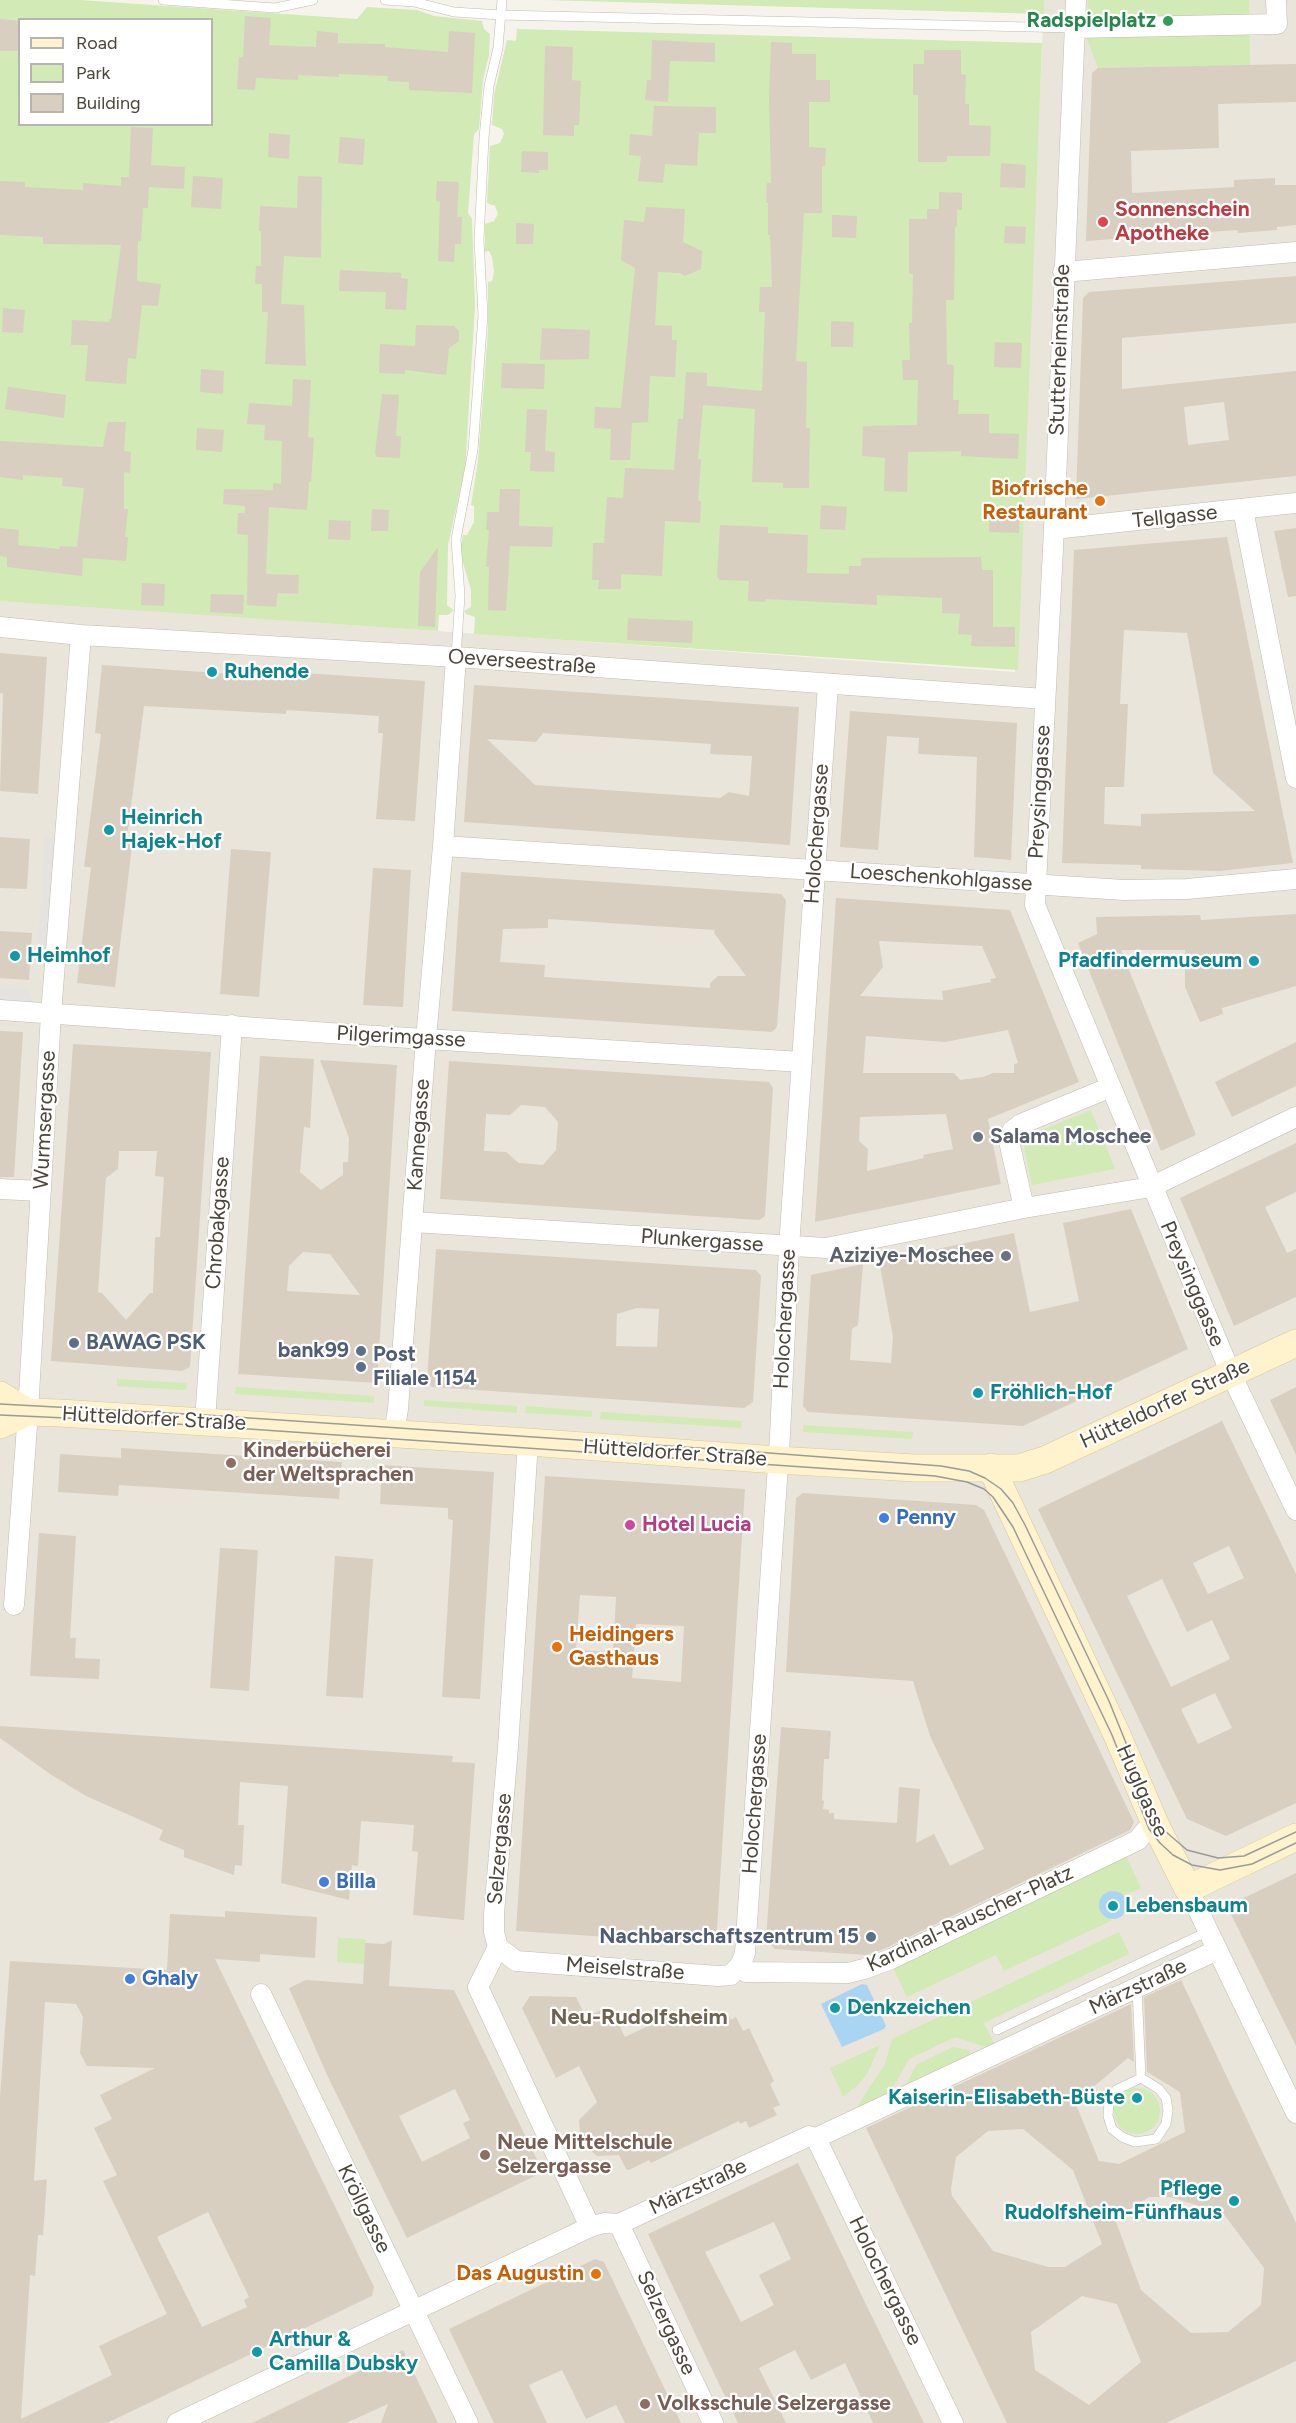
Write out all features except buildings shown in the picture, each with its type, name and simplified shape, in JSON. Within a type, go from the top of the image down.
[{"type":"main road","name":"Hütteldorfer Straße","points":[[9,1411],[205,1421],[914,1468],[1019,1467],[1045,1460],[1296,1343]]},
{"type":"main road","name":"Huglgasse","points":[[991,1467],[1118,1737],[1156,1826],[1188,1888]]},
{"type":"main road","points":[[1188,1888],[1296,1838]]},
{"type":"street","name":"Stutterheimstraße","points":[[1045,699],[1076,0]]},
{"type":"street","points":[[1075,28],[1277,24],[1276,0]]},
{"type":"street","points":[[1063,272],[1296,252]]},
{"type":"street","name":"Tellgasse","points":[[1054,529],[1296,503]]},
{"type":"street","points":[[1243,510],[1296,778]]},
{"type":"street","name":"Oeverseestraße","points":[[0,627],[81,635],[456,657],[1045,699]]},
{"type":"street","name":"Wurmsergasse","points":[[14,1605],[9,1411],[41,1191],[51,1014],[81,635]]},
{"type":"street","name":"Kannegasse","points":[[394,1434],[413,1222],[456,657]]},
{"type":"street","name":"Holochergasse","points":[[743,1959],[828,685]]},
{"type":"street","name":"Preysinggasse","points":[[1045,699],[1035,904],[1231,1374],[1296,1510]]},
{"type":"street","name":"Loeschenkohlgasse","points":[[443,846],[1124,890],[1187,889],[1296,879]]},
{"type":"street","name":"Pilgerimgasse","points":[[0,1010],[802,1062]]},
{"type":"street","name":"Chrobakgasse","points":[[205,1421],[232,1025]]},
{"type":"street","points":[[1024,1208],[1009,1142],[1012,1131],[1021,1124],[1111,1087]]},
{"type":"street","points":[[1151,1186],[1296,1116]]},
{"type":"street","name":"Plunkergasse","points":[[413,1222],[826,1248],[1024,1208],[1151,1186]]},
{"type":"street","points":[[0,1188],[41,1191]]},
{"type":"street","name":"Selzergasse","points":[[498,1947],[494,1932],[495,1914],[528,1442]]},
{"type":"street","name":"Kardinal-Rauscher-Platz","points":[[743,1959],[746,1971],[848,1973],[864,1969],[891,1959],[1138,1840],[1145,1831],[1156,1826]]},
{"type":"street","name":"Huglgasse","points":[[1188,1888],[1296,2113]]},
{"type":"street","points":[[498,1947],[478,1988],[590,2227]]},
{"type":"street","name":"Meiselstraße","points":[[498,1947],[516,1961],[718,1976],[731,1975],[743,1959]]},
{"type":"street","name":"Märzstraße","points":[[188,2420],[590,2227],[604,2223],[619,2224],[808,2136],[816,2138],[1217,1950]]},
{"type":"street","name":"Kröllgasse","points":[[261,1994],[468,2423]]},
{"type":"street","name":"Holochergasse","points":[[816,2138],[953,2423]]},
{"type":"street","name":"Selzergasse","points":[[619,2224],[713,2423]]},
{"type":"lane","points":[[163,0],[275,8],[313,0]]},
{"type":"lane","points":[[385,0],[414,2],[448,11],[501,15],[1075,28]]},
{"type":"lane","points":[[456,657],[460,596],[456,539],[471,469],[483,315],[479,240],[484,138],[489,86],[498,48],[502,0]]},
{"type":"lane","points":[[997,2030],[1209,1931]]},
{"type":"lane","points":[[1137,1987],[1141,2079]]},
{"type":"lane","points":[[1141,2079],[1159,2089],[1166,2098],[1168,2110],[1166,2124],[1156,2139],[1135,2142],[1122,2137],[1112,2129],[1108,2116],[1109,2102],[1116,2090],[1141,2079]]},
{"type":"shaded area","points":[[1044,0],[1296,0],[1296,2423],[0,2423],[0,600],[1015,672]]},
{"type":"shaded area","points":[[45,835],[58,841],[50,971],[37,960]]},
{"type":"shaded area","points":[[0,987],[28,989],[35,1003],[0,1001]]},
{"type":"green space","points":[[0,0],[80,0],[357,19],[367,7],[417,10],[434,16],[482,21],[484,29],[490,34],[479,129],[474,134],[468,213],[472,219],[475,306],[465,468],[448,545],[447,605],[454,610],[448,615],[439,615],[438,631],[0,601]]},
{"type":"green space","points":[[544,0],[1044,0],[1044,14]]},
{"type":"green space","name":"Radspielplatz","points":[[1088,0],[1249,0],[1250,65],[1098,68],[1087,39]]},
{"type":"green space","points":[[517,29],[1042,43],[1018,670],[474,634],[475,617],[464,611],[471,607],[471,590],[461,556],[461,546],[463,535],[467,535],[474,522],[474,506],[471,505],[478,461],[488,331],[488,282],[492,281],[494,272],[492,257],[489,251],[485,252],[485,224],[494,221],[498,214],[495,206],[487,203],[490,146],[500,143],[504,134],[502,129],[492,125],[494,95],[507,40],[516,41]]},
{"type":"green space","points":[[1091,1110],[1115,1169],[1032,1185],[1023,1142],[1030,1135]]},
{"type":"green space","points":[[117,1379],[187,1383],[186,1390],[117,1386]]},
{"type":"green space","points":[[236,1387],[374,1396],[374,1403],[235,1394]]},
{"type":"green space","points":[[424,1400],[517,1406],[517,1413],[424,1406]]},
{"type":"green space","points":[[526,1406],[592,1411],[592,1417],[525,1413]]},
{"type":"green space","points":[[601,1412],[742,1421],[741,1428],[600,1419]]},
{"type":"green space","points":[[803,1425],[913,1432],[912,1439],[803,1432]]},
{"type":"green space","points":[[1126,1856],[1141,1888],[1124,1896],[1119,1892],[1110,1920],[1113,1920],[1004,1971],[996,1955],[907,1997],[892,1966]]},
{"type":"green space","points":[[1119,1932],[1129,1954],[984,2023],[995,2045],[989,2048],[955,2037],[909,2059],[888,2096],[856,2108],[885,2064],[892,2039]]},
{"type":"green space","points":[[338,1938],[365,1939],[364,1964],[337,1962]]},
{"type":"green space","points":[[880,2045],[867,2074],[843,2097],[830,2068]]},
{"type":"green space","points":[[953,2047],[969,2050],[970,2055],[909,2085],[907,2083],[916,2065]]},
{"type":"green space","points":[[1137,2088],[1146,2089],[1154,2094],[1159,2102],[1159,2120],[1154,2128],[1146,2133],[1137,2134],[1128,2133],[1120,2128],[1115,2120],[1114,2111],[1115,2102],[1120,2094],[1128,2089]]},
{"type":"water","points":[[1113,1891],[1123,1895],[1127,1905],[1123,1915],[1113,1919],[1103,1915],[1099,1905],[1103,1895]]},
{"type":"water","points":[[862,1984],[867,1985],[886,2026],[884,2029],[842,2047],[821,2004]]},
{"type":"tram line","points":[[0,1404],[205,1415],[743,1451],[941,1466],[969,1471],[1001,1489],[1013,1503],[1025,1525],[1109,1701],[1156,1817],[1165,1831],[1187,1850],[1218,1858],[1244,1856],[1296,1832]]},
{"type":"tram line","points":[[0,1415],[132,1421],[935,1476],[967,1482],[984,1489],[993,1497],[1013,1527],[1112,1735],[1149,1829],[1160,1843],[1173,1855],[1192,1865],[1220,1870],[1252,1864],[1296,1843]]},
{"type":"place","name":"Radspielplatz","points":[[1168,21]]},
{"type":"place","name":"Sonnenschein Apotheke","points":[[1103,222]]},
{"type":"place","name":"Biofrische Restaurant","points":[[1100,501]]},
{"type":"place","name":"Ruhende","points":[[212,672]]},
{"type":"place","name":"Heinrich Hajek-Hof","points":[[109,830]]},
{"type":"place","name":"Heimhof","points":[[15,956]]},
{"type":"place","name":"Pfadfindermuseum","points":[[1254,961]]},
{"type":"place","name":"Salama Moschee","points":[[978,1137]]},
{"type":"place","name":"Aziziye-Moschee","points":[[1006,1256]]},
{"type":"place","name":"BAWAG PSK","points":[[74,1343]]},
{"type":"place","name":"bank99","points":[[361,1351]]},
{"type":"place","name":"Post Filiale 1154","points":[[361,1367]]},
{"type":"place","name":"Fröhlich-Hof","points":[[978,1393]]},
{"type":"place","name":"Kinderbücherei der Weltsprachen","points":[[231,1463]]},
{"type":"place","name":"Penny","points":[[884,1518]]},
{"type":"place","name":"Hotel Lucia","points":[[630,1525]]},
{"type":"place","name":"Heidingers Gasthaus","points":[[557,1647]]},
{"type":"place","name":"Billa","points":[[324,1882]]},
{"type":"place","name":"Lebensbaum","points":[[1113,1906]]},
{"type":"place","name":"Nachbarschaftszentrum 15","points":[[871,1937]]},
{"type":"place","name":"Ghaly","points":[[130,1979]]},
{"type":"place","name":"Denkzeichen","points":[[835,2008]]},
{"type":"place","name":"Kaiserin-Elisabeth-Büste","points":[[1137,2098]]},
{"type":"place","name":"Neue Mittelschule Selzergasse","points":[[485,2155]]},
{"type":"place","name":"Pflege Rudolfsheim-Fünfhaus","points":[[1234,2201]]},
{"type":"place","name":"Das Augustin","points":[[596,2274]]},
{"type":"place","name":"Arthur & Camilla Dubsky","points":[[257,2352]]},
{"type":"place","name":"Volksschule Selzergasse","points":[[645,2404]]},
{"type":"district","name":"Neu-Rudolfsheim","points":[[639,2018]]}]
